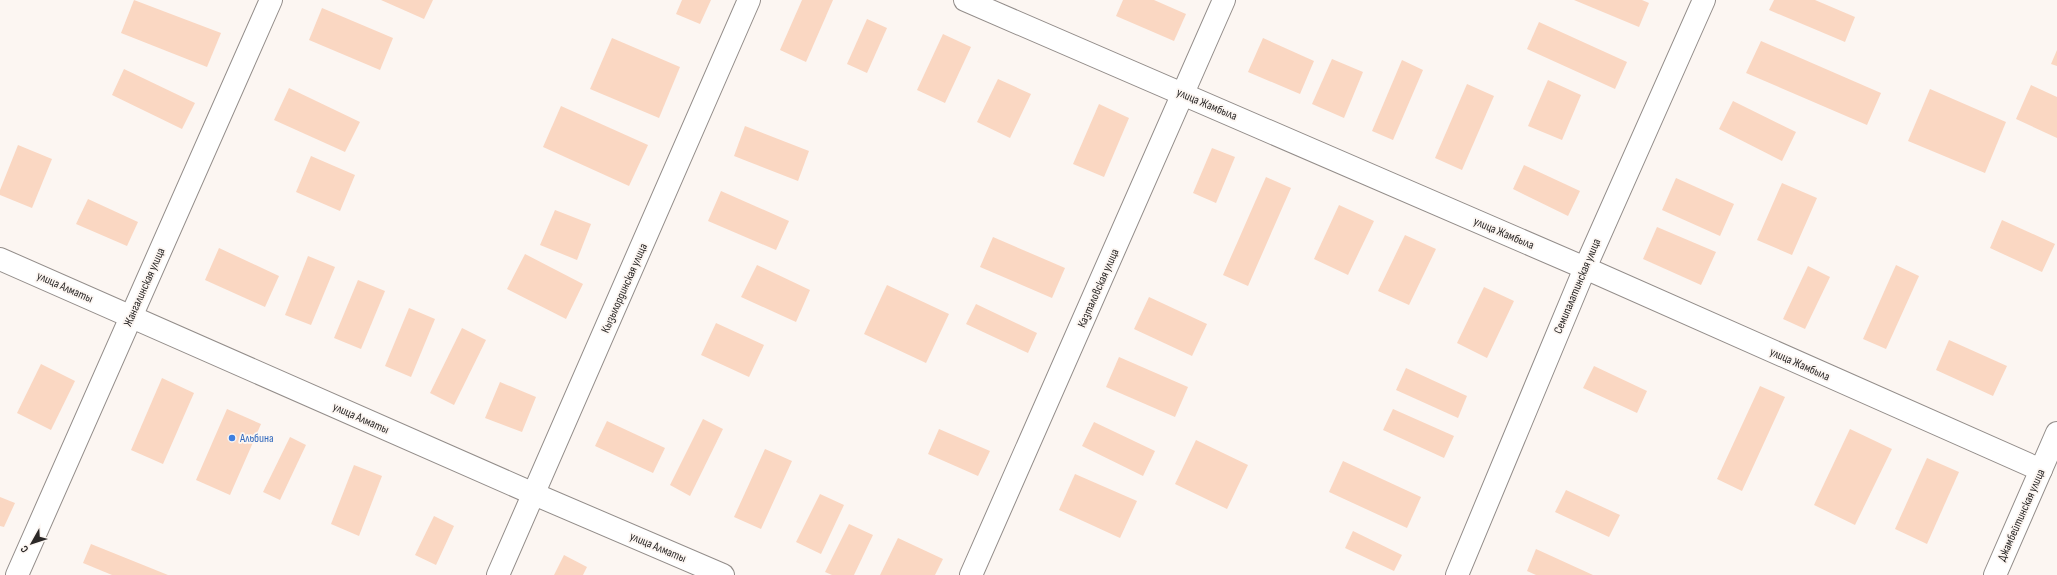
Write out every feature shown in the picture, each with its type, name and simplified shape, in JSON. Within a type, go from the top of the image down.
[{"type":"street","name":"Жангалинская улица","points":[[17,575],[271,0]]},
{"type":"street","name":"Кызылординская улица","points":[[498,575],[749,0]]},
{"type":"street","name":"улица Жамбыла","points":[[965,0],[1585,268],[2041,470]]},
{"type":"street","name":"Казталовская улица","points":[[971,575],[1184,94],[1224,0]]},
{"type":"street","name":"Семипалатинская улица","points":[[1457,575],[1585,268],[1704,0]]},
{"type":"street","name":"улица Алматы","points":[[0,259],[534,494],[723,575]]},
{"type":"street","name":"Джамбейтинская улица","points":[[1995,575],[2057,433]]},
{"type":"building","points":[[134,0],[221,33],[207,67],[121,33]]},
{"type":"building","points":[[381,0],[433,0],[424,19]]},
{"type":"building","points":[[682,0],[711,0],[700,24],[676,14]]},
{"type":"building","points":[[802,0],[833,0],[806,62],[780,50]]},
{"type":"building","points":[[1123,0],[1154,0],[1186,14],[1174,41],[1116,16]]},
{"type":"building","points":[[1574,0],[1642,0],[1649,3],[1639,27]]},
{"type":"building","points":[[1774,0],[1815,0],[1855,17],[1845,42],[1769,10]]},
{"type":"building","points":[[322,8],[393,38],[380,70],[309,40]]},
{"type":"building","points":[[867,19],[887,28],[867,73],[847,64]]},
{"type":"building","points":[[1539,22],[1627,62],[1615,89],[1527,49]]},
{"type":"building","points":[[943,34],[971,47],[945,103],[917,90]]},
{"type":"building","points":[[612,38],[680,67],[659,118],[590,89]]},
{"type":"building","points":[[1263,38],[1314,61],[1300,94],[1248,72]]},
{"type":"building","points":[[1761,41],[1881,93],[1867,125],[1746,73]]},
{"type":"building","points":[[2057,50],[2057,66],[2051,64]]},
{"type":"building","points":[[1332,59],[1363,72],[1344,118],[1312,104]]},
{"type":"building","points":[[1402,60],[1423,70],[1393,140],[1372,131]]},
{"type":"building","points":[[124,69],[195,103],[182,129],[112,95]]},
{"type":"building","points":[[998,79],[1031,94],[1010,138],[977,122]]},
{"type":"building","points":[[1548,80],[1581,95],[1562,140],[1528,126]]},
{"type":"building","points":[[1467,84],[1494,96],[1462,170],[1435,158]]},
{"type":"building","points":[[2031,85],[2057,97],[2057,138],[2016,119]]},
{"type":"building","points":[[289,88],[360,122],[345,152],[274,120]]},
{"type":"building","points":[[1930,89],[2006,122],[1985,173],[1908,141]]},
{"type":"building","points":[[1733,101],[1796,132],[1782,161],[1719,129]]},
{"type":"building","points":[[1099,104],[1129,118],[1104,177],[1073,164]]},
{"type":"building","points":[[561,106],[648,145],[629,186],[543,147]]},
{"type":"building","points":[[745,126],[809,151],[798,181],[734,156]]},
{"type":"building","points":[[18,145],[52,159],[32,208],[0,195],[0,190]]},
{"type":"building","points":[[1212,148],[1235,157],[1216,203],[1193,193]]},
{"type":"building","points":[[311,156],[355,175],[340,211],[296,192]]},
{"type":"building","points":[[1524,165],[1580,191],[1568,216],[1513,189]]},
{"type":"building","points":[[1266,177],[1291,188],[1248,286],[1223,275]]},
{"type":"building","points":[[1676,178],[1734,204],[1720,236],[1662,210]]},
{"type":"building","points":[[1782,183],[1817,198],[1792,255],[1757,240]]},
{"type":"building","points":[[721,191],[789,221],[776,250],[708,221]]},
{"type":"building","points":[[88,199],[138,222],[127,246],[76,224]]},
{"type":"building","points":[[1339,205],[1374,221],[1348,275],[1314,259]]},
{"type":"building","points":[[555,210],[591,224],[577,260],[540,245]]},
{"type":"building","points":[[2002,220],[2055,244],[2042,272],[1990,248]]},
{"type":"building","points":[[1657,227],[1716,252],[1701,285],[1643,259]]},
{"type":"building","points":[[1405,235],[1436,249],[1409,305],[1378,291]]},
{"type":"building","points":[[993,237],[1065,268],[1052,298],[980,267]]},
{"type":"building","points":[[219,248],[279,276],[265,307],[205,280]]},
{"type":"building","points":[[525,254],[583,284],[566,319],[507,289]]},
{"type":"building","points":[[308,256],[335,267],[311,325],[285,315]]},
{"type":"building","points":[[757,265],[810,290],[796,322],[741,297]]},
{"type":"building","points":[[1896,265],[1919,276],[1886,349],[1863,339]]},
{"type":"building","points":[[1808,266],[1830,277],[1805,329],[1783,319]]},
{"type":"building","points":[[358,280],[385,291],[361,349],[334,338]]},
{"type":"building","points":[[887,285],[949,314],[926,363],[864,334]]},
{"type":"building","points":[[1484,287],[1514,301],[1487,358],[1457,343]]},
{"type":"building","points":[[1149,297],[1207,324],[1192,356],[1134,329]]},
{"type":"building","points":[[976,304],[1037,333],[1028,353],[966,324]]},
{"type":"building","points":[[409,308],[435,319],[411,377],[385,366]]},
{"type":"building","points":[[716,323],[764,345],[749,377],[701,355]]},
{"type":"building","points":[[462,328],[486,340],[454,405],[430,393]]},
{"type":"building","points":[[1949,340],[2007,366],[1993,396],[1936,370]]},
{"type":"building","points":[[1119,357],[1188,387],[1175,417],[1106,387]]},
{"type":"building","points":[[41,364],[75,381],[51,430],[17,413]]},
{"type":"building","points":[[1594,366],[1647,391],[1637,413],[1583,388]]},
{"type":"building","points":[[1406,368],[1467,396],[1458,418],[1396,390]]},
{"type":"building","points":[[162,378],[194,393],[163,464],[131,450]]},
{"type":"building","points":[[500,382],[536,397],[522,432],[485,418]]},
{"type":"building","points":[[1760,386],[1785,397],[1742,491],[1717,479]]},
{"type":"building","points":[[227,409],[261,424],[230,495],[196,480]]},
{"type":"building","points":[[1393,409],[1454,436],[1444,458],[1383,430]]},
{"type":"building","points":[[703,419],[723,429],[690,496],[670,485]]},
{"type":"building","points":[[607,421],[665,448],[653,473],[595,446]]},
{"type":"building","points":[[1094,422],[1155,451],[1143,476],[1082,446]]},
{"type":"building","points":[[939,429],[990,451],[978,476],[928,454]]},
{"type":"building","points":[[1850,429],[1892,449],[1855,525],[1814,505]]},
{"type":"building","points":[[290,437],[306,445],[280,500],[263,492]]},
{"type":"building","points":[[1196,440],[1248,465],[1227,509],[1175,484]]},
{"type":"building","points":[[765,449],[792,461],[761,529],[734,517]]},
{"type":"building","points":[[1927,458],[1959,472],[1927,544],[1895,529]]},
{"type":"building","points":[[1343,461],[1421,497],[1407,528],[1329,492]]},
{"type":"building","points":[[354,465],[382,476],[359,536],[331,524]]},
{"type":"building","points":[[1075,474],[1137,501],[1120,538],[1059,510]]},
{"type":"building","points":[[1566,490],[1620,515],[1609,537],[1555,512]]},
{"type":"building","points":[[820,494],[844,505],[821,554],[796,542]]},
{"type":"building","points":[[0,497],[15,503],[4,527],[0,526]]},
{"type":"building","points":[[434,516],[454,526],[436,565],[415,555]]},
{"type":"building","points":[[849,524],[873,535],[854,575],[832,575],[825,572]]},
{"type":"building","points":[[1353,531],[1402,555],[1394,571],[1345,548]]},
{"type":"building","points":[[898,538],[943,559],[935,575],[880,575]]},
{"type":"building","points":[[91,544],[168,575],[112,575],[83,563]]},
{"type":"building","points":[[1536,549],[1593,575],[1536,575],[1527,571]]},
{"type":"building","points":[[564,555],[587,567],[583,575],[554,575]]},
{"type":"place","name":"Альбина","points":[[232,438]]}]
